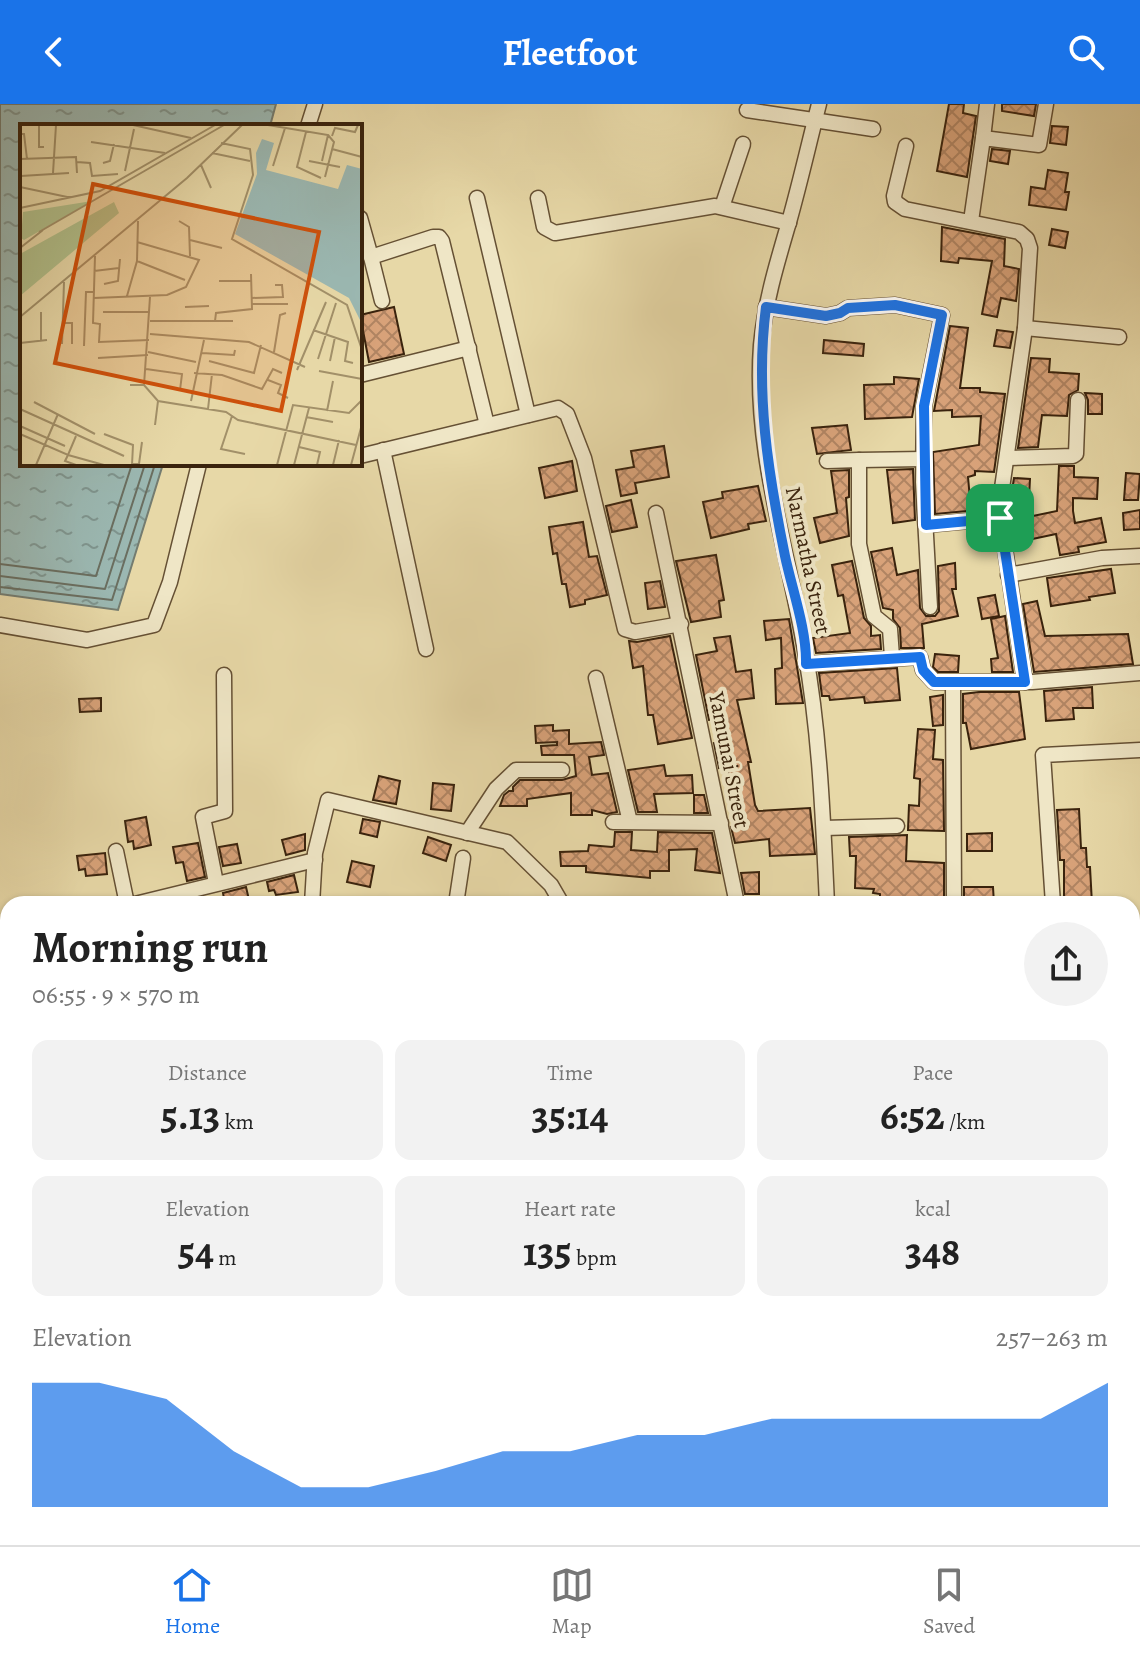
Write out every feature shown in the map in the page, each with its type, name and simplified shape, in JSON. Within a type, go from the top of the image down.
[{"type":"street","points":[[309,124],[315,104]]},
{"type":"street","name":"Narmatha Street","points":[[819,104],[773,273],[761,347],[760,387],[767,455],[816,721],[827,896]]},
{"type":"street","points":[[971,221],[987,104]]},
{"type":"street","points":[[983,138],[1039,145],[1046,104]]},
{"type":"street","points":[[747,110],[873,129]]},
{"type":"street","points":[[722,207],[743,144]]},
{"type":"street","points":[[906,146],[895,202],[905,209],[1019,232],[1027,239],[1030,248],[1025,328],[1000,518],[1025,682]]},
{"type":"street","points":[[477,198],[528,415]]},
{"type":"street","points":[[538,198],[544,227],[555,233],[715,206],[789,223]]},
{"type":"street","points":[[362,225],[382,301]]},
{"type":"street","points":[[371,257],[439,237],[442,241],[487,425]]},
{"type":"street","points":[[766,307],[826,316],[848,308],[895,305],[942,315],[924,406],[930,607]]},
{"type":"street","points":[[1025,328],[1119,337]]},
{"type":"street","points":[[362,375],[469,348]]},
{"type":"street","points":[[1007,458],[1076,454],[1078,400]]},
{"type":"street","points":[[362,455],[558,408],[567,414],[584,458],[625,629],[635,632],[681,624]]},
{"type":"street","points":[[383,450],[426,649]]},
{"type":"street","points":[[827,461],[924,459]]},
{"type":"street","points":[[859,460],[859,544],[874,616],[890,629],[892,657]]},
{"type":"street","points":[[0,625],[87,640],[154,625],[170,582],[199,466]]},
{"type":"street","name":"Yamunai Street","points":[[656,513],[735,896]]},
{"type":"street","points":[[926,525],[1000,518]]},
{"type":"street","points":[[1008,575],[1102,558],[1140,556]]},
{"type":"street","points":[[806,664],[920,657],[927,677],[934,682],[953,683],[1025,682],[1140,673]]},
{"type":"street","points":[[216,883],[203,817],[225,811],[224,675]]},
{"type":"street","points":[[596,678],[630,822]]},
{"type":"street","points":[[953,683],[954,896]]},
{"type":"street","points":[[1052,896],[1043,755],[1140,750]]},
{"type":"street","points":[[467,833],[496,789],[516,770],[562,770]]},
{"type":"street","points":[[313,896],[315,860],[328,800],[507,842],[551,885],[557,896]]},
{"type":"street","points":[[613,822],[721,823]]},
{"type":"street","points":[[824,828],[897,826]]},
{"type":"street","points":[[116,851],[125,896]]},
{"type":"street","points":[[457,896],[463,858]]},
{"type":"street","points":[[166,896],[315,860]]},
{"type":"water","points":[[0,104],[276,104],[271,124],[20,124],[20,466],[162,466],[118,610],[0,594]]},
{"type":"building","points":[[949,104],[964,104],[963,113],[976,116],[967,177],[937,171]]},
{"type":"building","points":[[1002,104],[1036,104],[1034,116],[1002,111]]},
{"type":"building","points":[[1052,126],[1068,127],[1066,145],[1050,143]]},
{"type":"building","points":[[992,149],[1010,151],[1008,164],[990,161]]},
{"type":"building","points":[[1048,170],[1068,173],[1066,210],[1029,205],[1031,187],[1045,189]]},
{"type":"building","points":[[942,227],[1005,239],[1004,266],[1019,269],[1017,293],[1016,301],[1001,298],[997,317],[982,314],[992,261],[959,258],[958,263],[941,261]]},
{"type":"building","points":[[1052,229],[1068,232],[1065,248],[1049,245]]},
{"type":"building","points":[[394,307],[404,354],[369,362],[362,315]]},
{"type":"building","points":[[950,326],[968,328],[960,388],[980,388],[980,392],[1005,394],[994,472],[975,471],[975,475],[968,477],[970,499],[991,495],[989,509],[935,514],[933,452],[979,445],[981,416],[952,417],[952,410],[934,411]]},
{"type":"building","points":[[997,330],[1013,332],[1010,348],[994,346]]},
{"type":"building","points":[[824,340],[864,344],[863,356],[823,353]]},
{"type":"building","points":[[1031,358],[1050,359],[1049,372],[1079,374],[1078,390],[1069,395],[1067,416],[1042,415],[1038,447],[1018,448]]},
{"type":"building","points":[[894,377],[919,379],[912,417],[865,419],[864,385],[894,384]]},
{"type":"building","points":[[1085,393],[1102,394],[1102,414],[1088,414]]},
{"type":"building","points":[[847,425],[851,450],[817,454],[812,428]]},
{"type":"building","points":[[664,446],[669,477],[635,483],[637,493],[621,496],[616,470],[634,467],[631,451]]},
{"type":"building","points":[[572,461],[577,491],[545,498],[539,468]]},
{"type":"building","points":[[1059,466],[1074,466],[1074,477],[1098,478],[1097,499],[1073,498],[1073,511],[1075,523],[1101,518],[1106,542],[1078,547],[1079,552],[1060,555],[1056,534],[1014,543],[1009,509],[1014,478],[1030,479],[1028,517],[1057,511]]},
{"type":"building","points":[[913,469],[915,520],[893,523],[887,470]]},
{"type":"building","points":[[849,470],[849,497],[846,498],[849,536],[820,543],[814,518],[837,513],[831,471]]},
{"type":"building","points":[[1126,473],[1140,474],[1138,500],[1124,500]]},
{"type":"building","points":[[758,486],[766,521],[748,524],[749,529],[711,538],[703,502],[723,498],[722,492]]},
{"type":"building","points":[[631,500],[637,527],[612,532],[606,506]]},
{"type":"building","points":[[1140,510],[1140,529],[1124,530],[1123,513]]},
{"type":"building","points":[[583,522],[589,557],[597,556],[607,595],[570,607],[557,553],[553,554],[549,527]]},
{"type":"building","points":[[892,548],[897,575],[918,570],[920,608],[926,616],[935,616],[939,611],[938,566],[955,563],[956,589],[952,589],[958,616],[922,624],[924,648],[901,648],[900,628],[893,619],[893,610],[883,608],[871,552]]},
{"type":"building","points":[[716,555],[724,600],[719,601],[721,617],[691,622],[676,561]]},
{"type":"building","points":[[852,561],[864,618],[871,626],[871,636],[880,635],[881,649],[816,653],[813,638],[850,633],[843,595],[838,596],[832,565]]},
{"type":"building","points":[[1111,569],[1115,593],[1051,606],[1047,578]]},
{"type":"building","points":[[660,581],[665,607],[648,609],[645,583]]},
{"type":"building","points":[[995,595],[999,616],[982,619],[978,598]]},
{"type":"building","points":[[1037,601],[1045,636],[1128,634],[1133,664],[1034,672],[1023,604]]},
{"type":"building","points":[[1005,616],[1013,672],[992,672],[991,659],[998,658],[991,619]]},
{"type":"building","points":[[789,619],[803,703],[776,704],[775,669],[782,668],[781,638],[766,640],[764,621]]},
{"type":"building","points":[[670,636],[692,738],[658,744],[653,715],[648,715],[643,666],[633,668],[629,641]]},
{"type":"building","points":[[730,636],[736,672],[751,670],[754,698],[737,700],[751,762],[748,762],[755,805],[758,811],[810,808],[815,854],[770,856],[769,839],[735,843],[731,827],[741,826],[734,792],[727,766],[719,768],[714,743],[721,742],[717,719],[709,720],[696,655],[717,651],[714,638]]},
{"type":"building","points":[[935,654],[959,656],[958,672],[938,672],[933,667]]},
{"type":"building","points":[[897,668],[900,700],[865,703],[864,697],[830,700],[829,696],[822,696],[819,673]]},
{"type":"building","points":[[1092,687],[1093,708],[1073,708],[1074,719],[1046,721],[1044,691]]},
{"type":"building","points":[[1019,692],[1025,739],[971,749],[966,723],[963,723],[963,694]]},
{"type":"building","points":[[943,695],[943,725],[933,726],[930,697]]},
{"type":"building","points":[[101,698],[101,711],[80,712],[79,699]]},
{"type":"building","points":[[553,725],[553,731],[569,730],[569,744],[601,742],[604,755],[589,757],[592,775],[608,773],[617,812],[607,814],[592,810],[592,815],[571,815],[571,793],[527,799],[527,806],[500,806],[504,795],[513,791],[520,780],[562,780],[576,776],[574,755],[542,755],[541,746],[557,745],[557,742],[536,743],[535,726]]},
{"type":"building","points":[[918,729],[935,730],[933,759],[943,760],[944,831],[908,830],[909,805],[919,806],[920,779],[914,778]]},
{"type":"building","points":[[664,765],[666,776],[692,775],[693,793],[654,794],[657,812],[638,812],[628,770]]},
{"type":"building","points":[[379,776],[400,781],[396,804],[373,800]]},
{"type":"building","points":[[433,783],[454,785],[451,811],[431,809]]},
{"type":"building","points":[[694,795],[704,795],[708,813],[694,813]]},
{"type":"building","points":[[1079,809],[1081,848],[1086,848],[1092,896],[1064,896],[1064,860],[1060,860],[1057,810]]},
{"type":"building","points":[[146,817],[151,845],[134,849],[133,841],[128,842],[125,821]]},
{"type":"building","points":[[363,819],[380,822],[377,837],[360,833]]},
{"type":"building","points":[[615,832],[632,832],[631,850],[657,852],[658,832],[712,833],[720,873],[695,870],[697,849],[669,850],[669,871],[650,871],[650,878],[586,872],[586,866],[561,866],[560,852],[588,851],[589,845],[612,847]]},
{"type":"building","points":[[992,833],[992,851],[967,851],[967,834]]},
{"type":"building","points":[[305,834],[305,850],[286,855],[282,840]]},
{"type":"building","points":[[907,835],[906,861],[944,863],[944,896],[880,896],[873,893],[874,889],[855,888],[856,856],[850,856],[849,837]]},
{"type":"building","points":[[428,837],[451,845],[446,861],[423,853]]},
{"type":"building","points":[[198,843],[205,877],[187,881],[183,862],[176,863],[173,847]]},
{"type":"building","points":[[237,844],[241,863],[223,866],[219,847]]},
{"type":"building","points":[[105,853],[107,874],[86,876],[85,869],[79,870],[77,856]]},
{"type":"building","points":[[352,861],[374,866],[370,887],[347,882]]},
{"type":"building","points":[[759,872],[759,894],[745,894],[741,873]]},
{"type":"building","points":[[294,875],[298,892],[276,895],[274,890],[269,891],[267,882]]},
{"type":"building","points":[[246,887],[248,896],[224,896],[223,893]]},
{"type":"building","points":[[964,887],[993,887],[994,896],[964,896]]},
{"type":"route","points":[[895,305],[942,315],[924,406],[926,525],[1000,518],[1025,682],[934,682],[923,670],[920,657],[806,664],[769,476],[760,387],[766,307],[826,316],[848,308],[895,305]]}]
